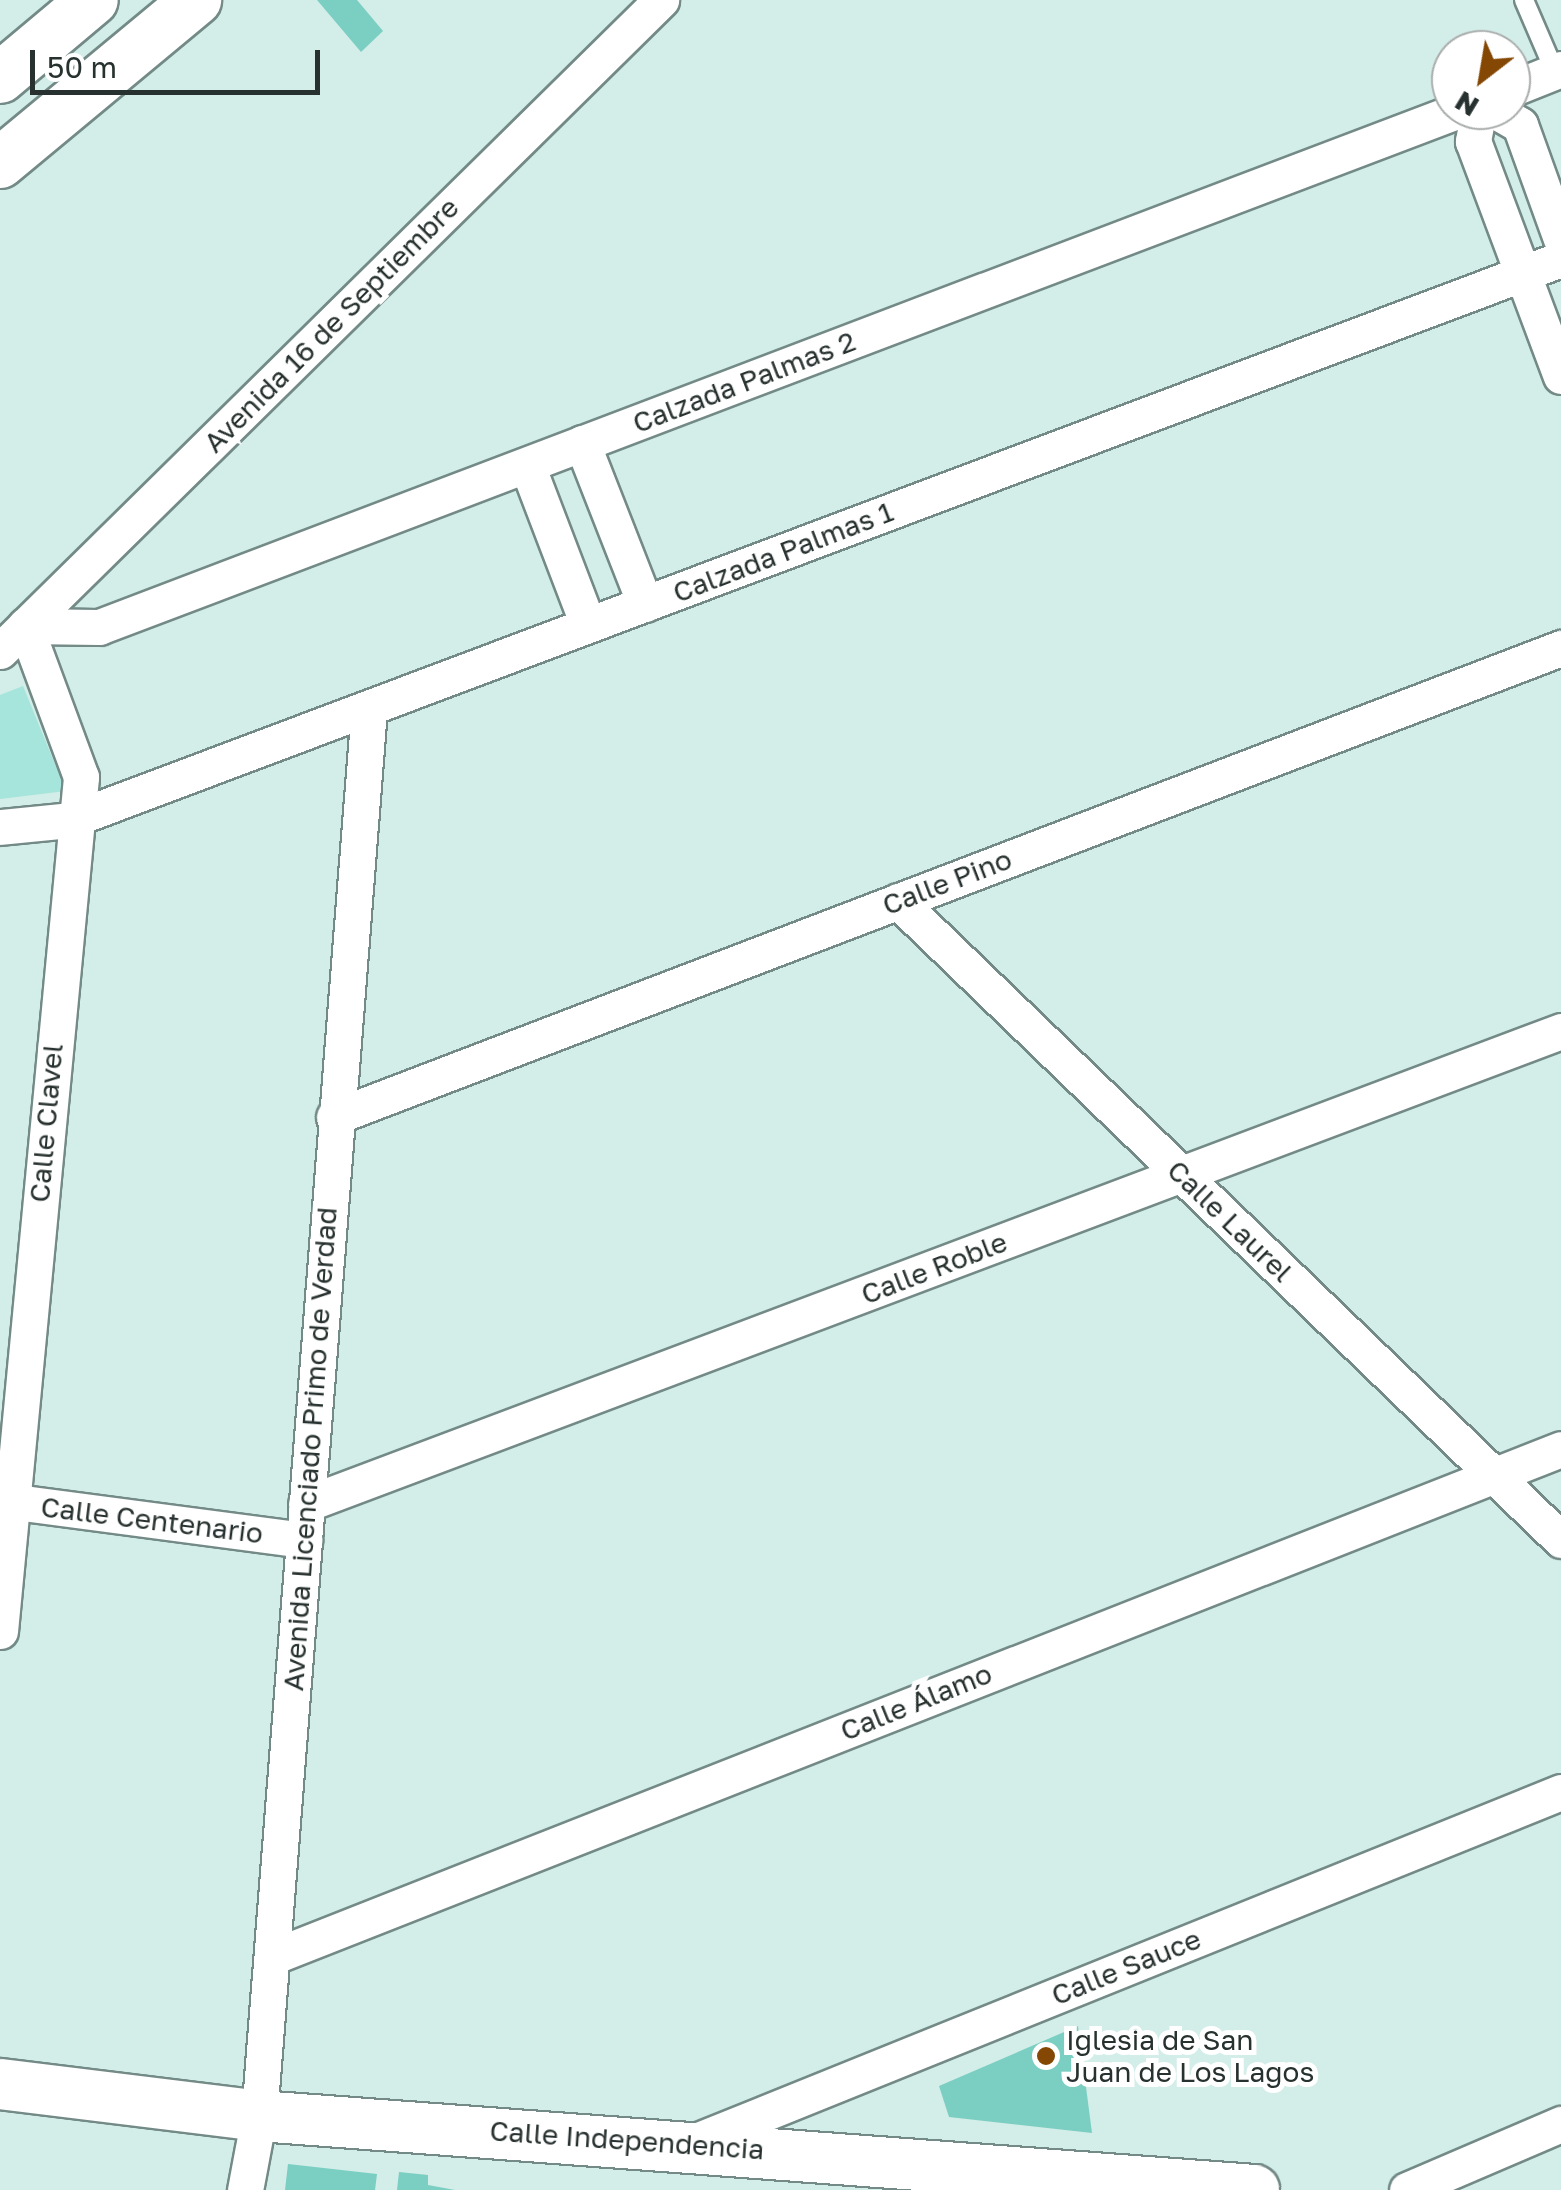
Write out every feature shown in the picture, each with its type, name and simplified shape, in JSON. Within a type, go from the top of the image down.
[{"type":"main road","points":[[0,78],[93,0]]},
{"type":"main road","points":[[0,163],[196,0]]},
{"type":"main road","name":"Calle Independencia","points":[[0,2084],[260,2116],[691,2143],[1254,2190]]},
{"type":"street","name":"Avenida 16 de Septiembre","points":[[13,638],[661,0]]},
{"type":"street","points":[[1531,81],[1558,70]]},
{"type":"street","name":"Calzada Palmas 2","points":[[13,638],[99,627],[1431,121]]},
{"type":"street","points":[[1475,130],[1473,141],[1561,376]]},
{"type":"street","points":[[1522,130],[1561,239]]},
{"type":"street","name":"Calzada Palmas 1","points":[[0,826],[70,820],[1561,258]]},
{"type":"street","points":[[582,444],[645,604]]},
{"type":"street","points":[[527,464],[588,625]]},
{"type":"street","name":"Calle Clavel","points":[[0,1631],[8,1501],[70,820],[81,776],[13,638]]},
{"type":"street","name":"Calle Pino","points":[[334,1116],[1561,648]]},
{"type":"street","name":"Avenida Licenciado Primo de Verdad","points":[[245,2190],[260,2116],[368,708]]},
{"type":"street","name":"Calle Laurel","points":[[898,901],[1561,1540]]},
{"type":"street","name":"Calle Roble","points":[[306,1504],[1561,1031]]},
{"type":"street","name":"Calle Álamo","points":[[272,1957],[1561,1449]]},
{"type":"street","name":"Calle Centenario","points":[[8,1501],[304,1540]]},
{"type":"street","name":"Calle Sauce","points":[[691,2143],[1561,1792]]},
{"type":"street","points":[[1407,2190],[1561,2124]]},
{"type":"lane","points":[[1524,0],[1558,70]]},
{"type":"green space","points":[[23,686],[66,791],[0,799],[0,695]]},
{"type":"building","points":[[317,0],[357,0],[383,31],[361,52]]},
{"type":"building","name":"Iglesia de San Juan de Los Lagos","points":[[1078,2026],[1092,2133],[949,2117],[939,2086]]},
{"type":"building","points":[[288,2164],[377,2174],[375,2190],[285,2190]]},
{"type":"building","points":[[399,2172],[428,2175],[428,2185],[455,2190],[397,2190]]},
{"type":"place","name":"Iglesia de San Juan de Los Lagos","points":[[1046,2056]]}]
